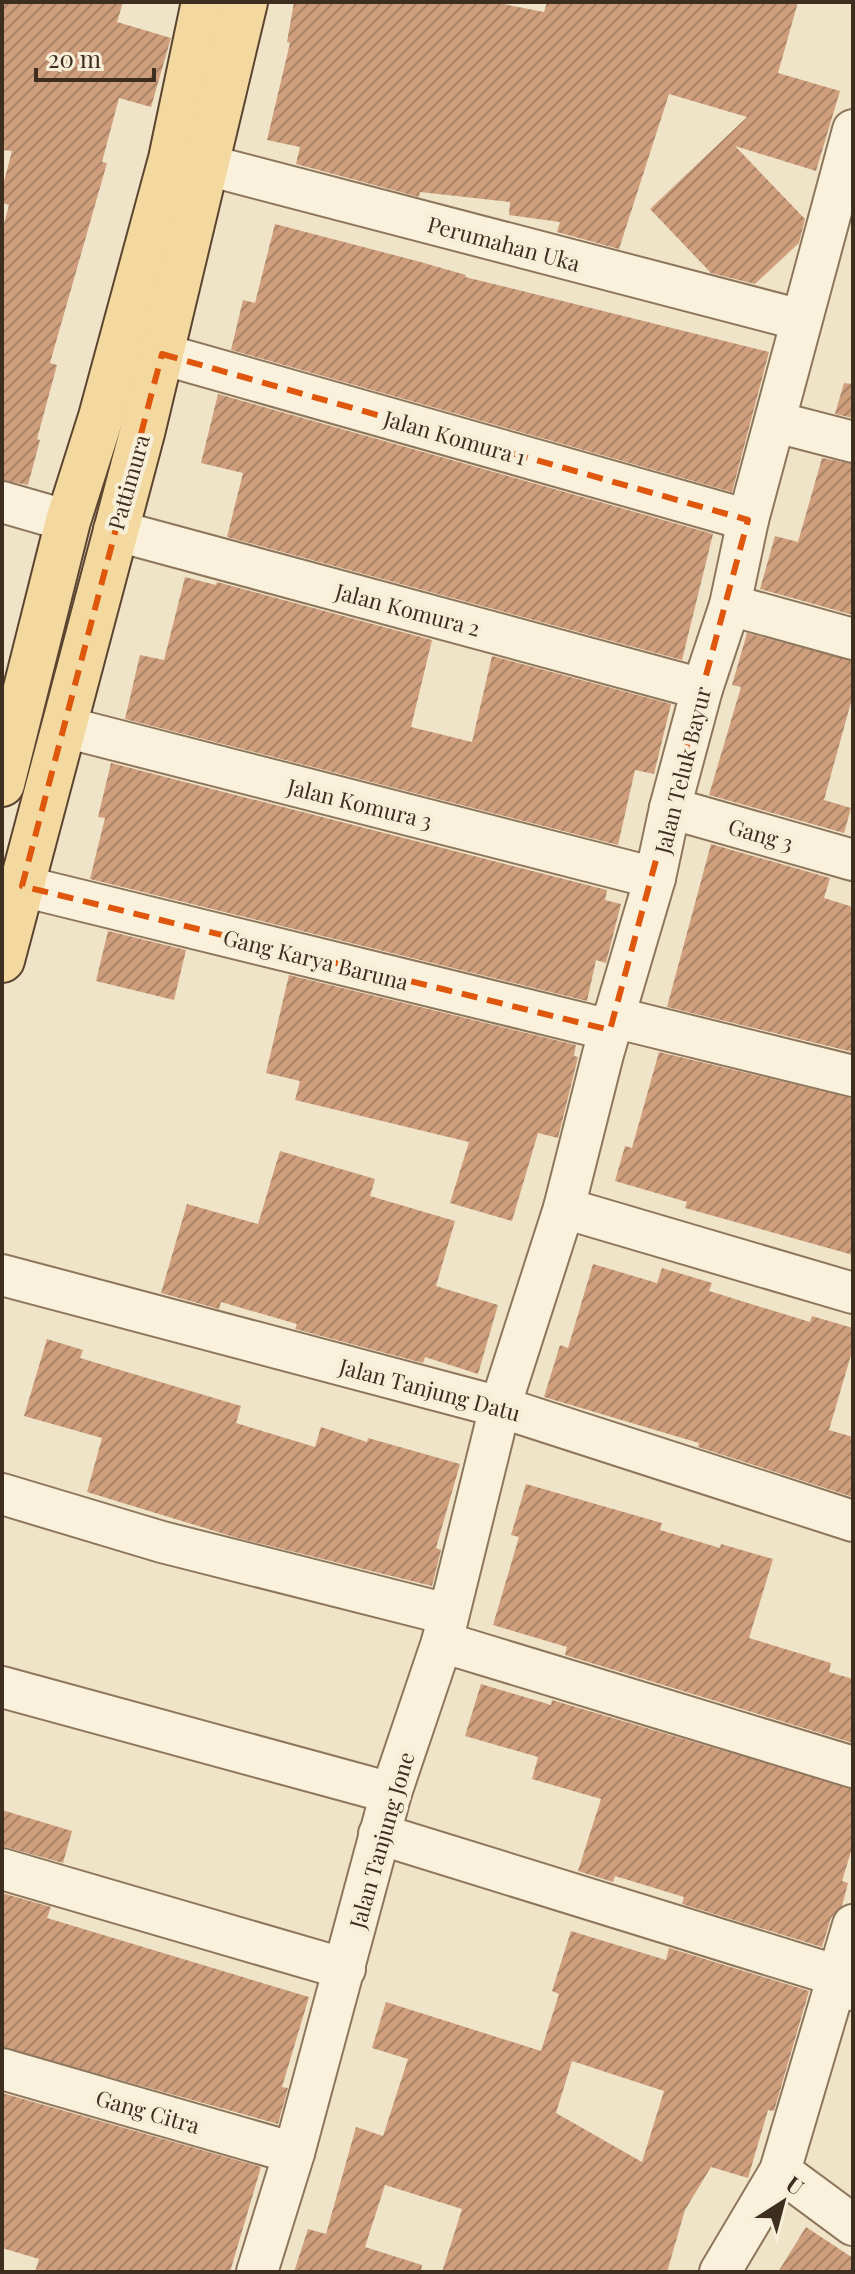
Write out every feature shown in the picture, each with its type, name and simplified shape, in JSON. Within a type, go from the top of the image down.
[{"type":"main road","name":"Pattimura","points":[[2,784],[68,521],[101,417],[171,159],[204,2]]},
{"type":"main road","name":"Pattimura","points":[[2,960],[162,354],[245,2]]},
{"type":"street","name":"Jalan Teluk Bayur","points":[[500,1407],[564,1208],[612,1024],[655,878],[702,689],[730,605],[748,520],[801,320],[838,241],[853,130]]},
{"type":"street","name":"Perumahan Uka","points":[[207,165],[801,320]]},
{"type":"street","name":"Jalan Komura 1","points":[[162,354],[748,520]]},
{"type":"street","points":[[776,422],[853,442]]},
{"type":"street","points":[[2,502],[68,521]]},
{"type":"street","name":"Jalan Komura 2","points":[[114,530],[702,689]]},
{"type":"street","points":[[730,605],[853,639]]},
{"type":"street","name":"Jalan Komura 3","points":[[65,727],[655,878]]},
{"type":"street","name":"Gang 3","points":[[670,808],[853,860]]},
{"type":"street","name":"Gang Karya Baruna","points":[[22,886],[612,1024],[853,1076]]},
{"type":"street","points":[[564,1208],[853,1293]]},
{"type":"street","name":"Jalan Tanjung Datu","points":[[2,1275],[500,1407],[853,1521]]},
{"type":"street","name":"Jalan Tanjung Jone","points":[[257,2272],[294,2153],[379,1834],[444,1628],[500,1407]]},
{"type":"street","points":[[2,1494],[444,1628],[853,1767]]},
{"type":"street","points":[[2,1687],[391,1793]]},
{"type":"street","points":[[379,1834],[846,1983]]},
{"type":"street","points":[[2,1869],[345,1969]]},
{"type":"street","points":[[720,2272],[780,2171],[846,1983],[853,1925]]},
{"type":"street","name":"Gang Citra","points":[[2,2069],[294,2153]]},
{"type":"street","points":[[780,2171],[853,2225]]},
{"type":"highlighted area","points":[[162,354],[748,520],[610,1030],[22,886]]},
{"type":"building","points":[[2,2],[123,2],[117,22],[171,38],[151,107],[119,98],[102,162],[107,163],[50,363],[57,365],[28,485],[2,480],[2,231],[9,205],[2,203],[2,189],[12,151],[2,150]]},
{"type":"building","points":[[294,2],[493,2],[544,12],[547,2],[798,2],[778,73],[840,91],[816,171],[735,146],[805,219],[799,243],[755,284],[711,273],[650,209],[747,117],[669,94],[619,249],[557,232],[560,222],[509,215],[510,202],[420,192],[419,197],[296,164],[300,147],[267,140],[290,43],[287,42]]},
{"type":"building","points":[[275,224],[417,261],[465,277],[769,352],[732,492],[231,350],[243,300],[255,303]]},
{"type":"building","points":[[844,383],[853,384],[853,418],[835,414]]},
{"type":"building","points":[[218,394],[713,534],[682,660],[227,537],[243,473],[201,463]]},
{"type":"building","points":[[822,458],[853,464],[853,615],[760,589],[775,536],[798,542]]},
{"type":"building","points":[[185,577],[216,585],[217,582],[432,640],[411,727],[472,742],[492,656],[671,704],[654,774],[635,770],[618,845],[125,719],[140,655],[164,660]]},
{"type":"building","points":[[747,633],[853,661],[853,695],[824,800],[851,808],[844,833],[709,795],[741,687],[732,685]]},
{"type":"building","points":[[111,763],[607,890],[605,900],[621,904],[606,963],[596,960],[587,1001],[90,879],[105,818],[98,817]]},
{"type":"building","points":[[711,844],[830,878],[824,898],[853,907],[853,1052],[667,1007]]},
{"type":"building","points":[[108,931],[186,950],[174,1000],[96,981]]},
{"type":"building","points":[[289,975],[576,1045],[574,1056],[578,1057],[558,1138],[538,1133],[512,1221],[450,1203],[469,1142],[295,1100],[300,1081],[266,1073]]},
{"type":"building","points":[[659,1052],[853,1098],[853,1255],[685,1208],[687,1202],[615,1181],[625,1146],[632,1148]]},
{"type":"building","points":[[280,1151],[375,1179],[370,1196],[455,1221],[436,1286],[498,1305],[478,1374],[425,1357],[423,1363],[295,1329],[297,1324],[221,1302],[219,1309],[161,1293],[187,1204],[258,1224]]},
{"type":"building","points":[[593,1264],[657,1283],[662,1268],[712,1283],[709,1291],[810,1322],[812,1316],[853,1328],[853,1348],[829,1430],[853,1437],[853,1497],[698,1447],[699,1443],[544,1397],[560,1345],[568,1348]]},
{"type":"building","points":[[47,1339],[83,1350],[80,1358],[241,1406],[236,1423],[315,1447],[321,1427],[367,1442],[368,1438],[460,1464],[436,1548],[441,1550],[432,1586],[234,1537],[87,1492],[102,1438],[24,1416]]},
{"type":"building","points":[[526,1484],[662,1523],[660,1530],[720,1548],[721,1544],[773,1559],[749,1638],[831,1663],[829,1672],[853,1679],[853,1743],[565,1655],[567,1647],[493,1625],[519,1537],[511,1535]]},
{"type":"building","points":[[481,1684],[551,1705],[552,1700],[853,1789],[853,1845],[842,1881],[848,1883],[842,1906],[831,1918],[822,1947],[682,1904],[684,1897],[615,1876],[613,1882],[578,1871],[601,1799],[532,1779],[538,1757],[465,1736]]},
{"type":"building","points":[[2,1810],[72,1831],[63,1863],[2,1846]]},
{"type":"building","points":[[2,1893],[51,1907],[47,1918],[309,1997],[282,2087],[288,2088],[278,2124],[2,2047]]},
{"type":"building","points":[[571,1931],[666,1960],[669,1948],[809,1991],[774,2111],[768,2110],[748,2178],[711,2167],[685,2210],[667,2272],[442,2272],[462,2209],[385,2185],[365,2247],[422,2265],[421,2272],[294,2272],[308,2229],[326,2234],[356,2127],[383,2136],[408,2059],[372,2048],[386,2002],[541,2051],[559,1994],[552,1991]],"holes":[[[572,2061],[664,2091],[642,2162],[556,2113]]]},
{"type":"building","points":[[2,2093],[261,2167],[230,2272],[35,2272],[39,2259],[2,2248]]},
{"type":"building","points":[[806,2227],[853,2258],[853,2272],[778,2272]]}]
